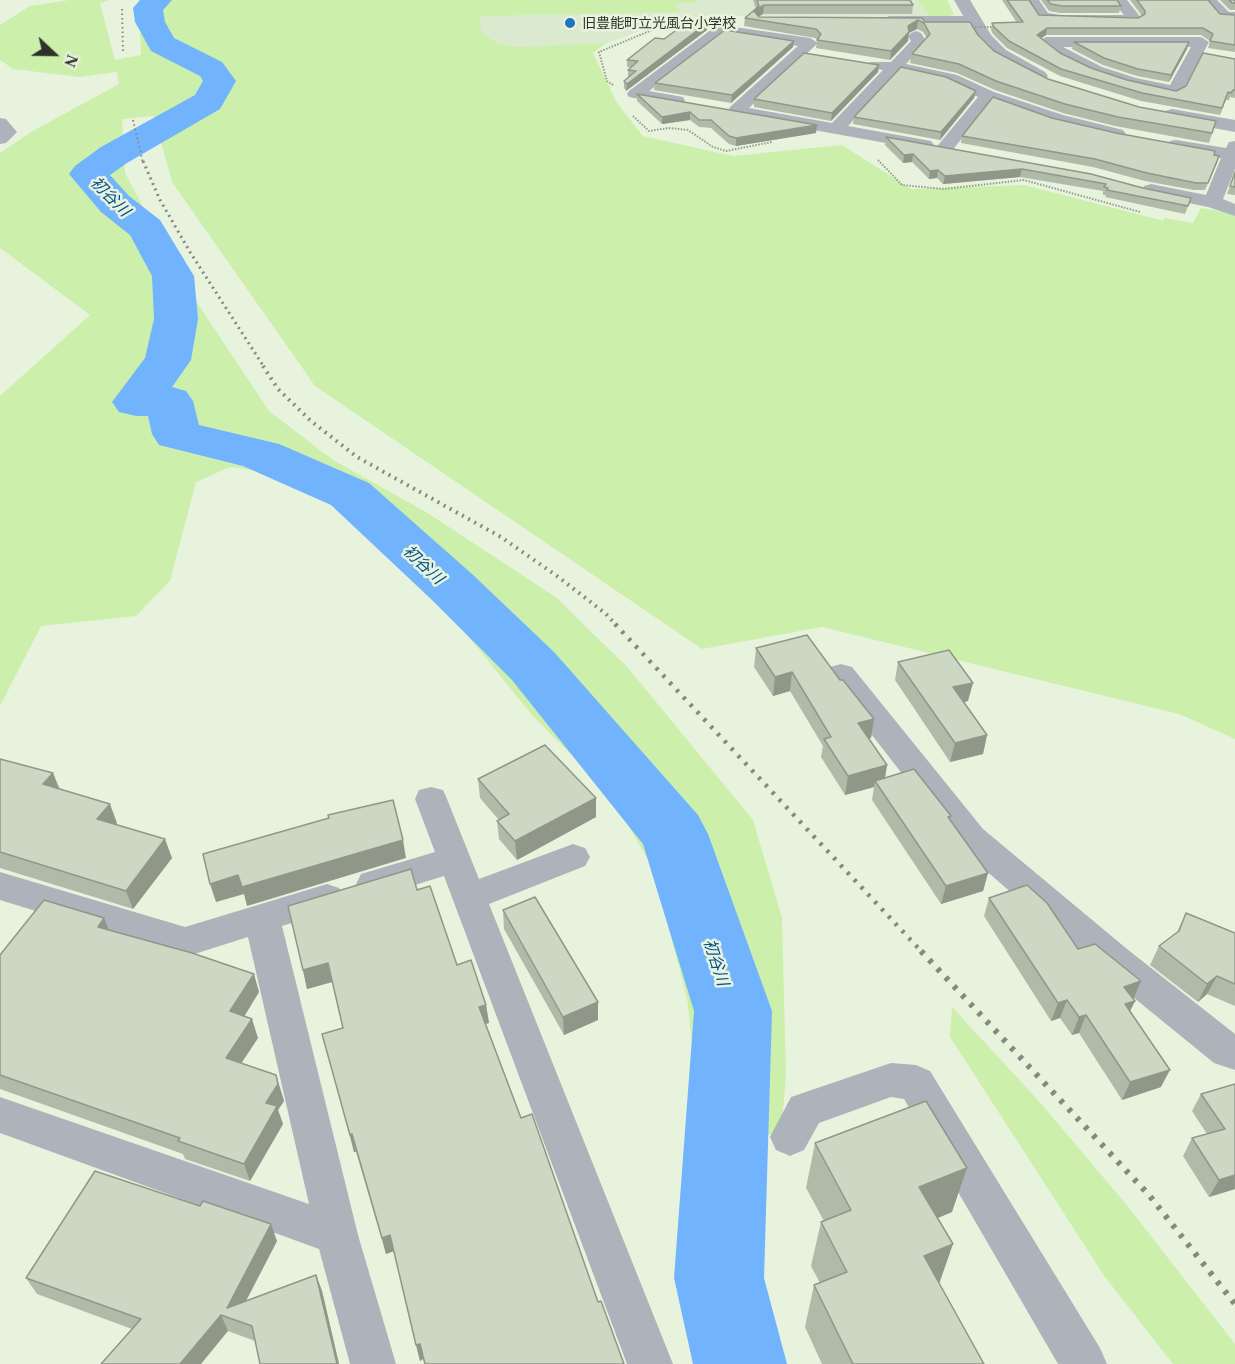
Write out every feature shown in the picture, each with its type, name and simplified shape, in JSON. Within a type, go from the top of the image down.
[{"type":"street","points":[[962,0],[968,24],[1000,54],[1053,82]]},
{"type":"street","points":[[1032,0],[1043,17],[1135,19],[1119,0]]},
{"type":"street","points":[[1209,0],[1225,16],[1235,16]]},
{"type":"street","points":[[712,19],[758,20]]},
{"type":"street","points":[[877,20],[968,24]]},
{"type":"street","points":[[696,104],[634,94],[721,28],[810,42],[736,111]]},
{"type":"street","points":[[836,129],[919,42],[916,36]]},
{"type":"street","points":[[1046,42],[1201,42],[1195,53],[1175,92],[1132,82],[1096,70],[1065,55],[1046,42]]},
{"type":"street","points":[[799,53],[821,56]]},
{"type":"street","points":[[1195,53],[1215,56]]},
{"type":"street","points":[[863,63],[951,78],[988,95],[1057,119],[1135,137]]},
{"type":"street","points":[[945,148],[988,95]]},
{"type":"street","points":[[716,108],[968,152]]},
{"type":"street","points":[[1160,113],[1235,126]]},
{"type":"street","points":[[0,123],[8,132],[0,139]]},
{"type":"street","points":[[1156,141],[1234,150],[1213,202]]},
{"type":"street","points":[[1131,186],[1213,202],[1235,210]]},
{"type":"street","points":[[841,674],[971,838],[1114,960],[1232,1054]]},
{"type":"street","points":[[431,799],[650,1364]]},
{"type":"street","points":[[470,897],[573,857]]},
{"type":"street","points":[[0,886],[185,942],[454,859]]},
{"type":"street","points":[[262,918],[337,1235],[373,1364]]},
{"type":"street","points":[[790,1137],[805,1110],[891,1080],[916,1083],[1084,1364]]},
{"type":"street","points":[[0,1115],[337,1235]]},
{"type":"path","points":[[968,24],[1001,27]]},
{"type":"shaded area","name":"旧豊能町立光風台小学校","points":[[467,0],[917,0],[930,17],[702,16],[701,21],[666,21],[605,44],[516,47],[497,43],[483,33]]},
{"type":"green space","points":[[69,0],[110,0],[100,3],[115,60],[141,55],[139,0],[696,0],[697,3],[676,3],[679,12],[480,16],[479,22],[483,33],[497,43],[516,47],[606,43],[593,53],[617,103],[643,136],[733,156],[842,145],[911,189],[1024,185],[1164,221],[1164,218],[1193,223],[1201,208],[1235,214],[1235,739],[1179,714],[822,627],[702,649],[315,386],[172,182],[154,116],[122,119],[125,173],[180,277],[269,411],[333,460],[426,512],[557,598],[629,669],[753,820],[782,918],[786,1076],[781,1132],[692,1152],[696,1078],[687,998],[653,868],[610,794],[532,715],[455,620],[415,564],[345,504],[288,475],[230,467],[196,482],[170,581],[136,616],[41,626],[0,706],[0,396],[90,315],[0,248],[0,153],[31,132],[119,84],[117,72],[79,77],[13,69],[0,60],[0,25],[30,6]]},
{"type":"green space","points":[[917,0],[947,0],[954,14],[948,17],[930,17]]},
{"type":"green space","points":[[952,1007],[1037,1099],[1126,1204],[1235,1344],[1235,1364],[1173,1364],[1105,1277],[950,1037]]},
{"type":"building","points":[[757,0],[910,0],[913,5],[764,5],[754,11],[759,17],[922,18],[925,22],[970,22],[978,35],[994,51],[1048,79],[1139,107],[1216,121],[1212,133],[1118,117],[1065,104],[996,81],[959,64],[912,54],[930,34],[924,23],[918,20],[908,26],[909,32],[891,51],[817,40],[821,34],[816,29],[745,18],[759,6]]},
{"type":"building","points":[[1007,0],[1029,0],[1039,15],[1138,18],[1145,14],[1145,11],[1137,0],[1208,0],[1220,14],[1235,15],[1235,45],[1210,41],[1213,34],[1203,28],[1047,28],[1037,35],[1060,53],[1091,68],[1127,80],[1176,91],[1186,86],[1203,53],[1235,59],[1235,90],[1228,92],[1222,108],[1142,93],[1061,69],[1009,41],[994,27],[992,23],[1023,22]]},
{"type":"building","points":[[1047,0],[1117,0],[1121,6],[1062,6],[1051,4]]},
{"type":"building","points":[[689,21],[707,23],[627,84],[624,81],[636,71],[628,70],[638,61],[627,60],[655,38],[664,39]]},
{"type":"building","points":[[725,30],[794,41],[732,95],[655,83]]},
{"type":"building","points":[[1074,42],[1189,42],[1171,75],[1138,69],[1104,58]]},
{"type":"building","points":[[804,53],[879,65],[832,113],[754,99]]},
{"type":"building","points":[[901,67],[946,77],[976,91],[941,132],[854,117]]},
{"type":"building","points":[[637,94],[817,125],[736,138],[729,136],[711,120],[699,120],[690,112],[662,117]]},
{"type":"building","points":[[993,97],[1052,118],[1116,133],[1215,151],[1214,155],[1219,156],[1208,183],[1196,183],[1095,159],[962,136]]},
{"type":"building","points":[[886,137],[1091,174],[1191,198],[1188,206],[1107,190],[1108,188],[1104,187],[1106,184],[1022,169],[945,176],[938,170],[930,171],[913,154],[904,155]]},
{"type":"building","points":[[1235,172],[1235,187],[1230,186]]},
{"type":"building","points":[[807,635],[840,680],[843,680],[874,719],[858,723],[887,765],[848,776],[824,739],[831,737],[792,672],[775,677],[756,648]]},
{"type":"building","points":[[949,650],[973,683],[953,687],[987,735],[955,743],[898,662]]},
{"type":"building","points":[[545,745],[596,798],[515,841],[497,821],[509,814],[478,779]]},
{"type":"building","points":[[0,759],[53,773],[43,784],[110,804],[97,819],[165,839],[126,891],[0,852]]},
{"type":"building","points":[[914,769],[951,816],[948,817],[988,873],[946,886],[875,781]]},
{"type":"building","points":[[393,800],[403,840],[242,887],[238,875],[210,884],[203,854],[329,818],[328,815]]},
{"type":"building","points":[[411,869],[417,890],[430,886],[457,965],[471,960],[486,1005],[479,1007],[521,1118],[532,1114],[598,1302],[601,1301],[624,1364],[425,1364],[420,1344],[416,1345],[390,1235],[382,1238],[322,1034],[343,1028],[328,963],[303,970],[288,906]]},
{"type":"building","points":[[1027,885],[1047,903],[1078,949],[1095,944],[1141,981],[1124,987],[1135,1001],[1125,1004],[1170,1070],[1130,1082],[1086,1015],[1079,1017],[1067,1000],[1058,1003],[989,898]]},
{"type":"building","points":[[535,897],[598,1002],[563,1017],[503,910]]},
{"type":"building","points":[[44,900],[104,918],[98,927],[192,953],[254,974],[230,1011],[252,1019],[226,1058],[276,1075],[278,1084],[266,1103],[277,1106],[244,1164],[178,1141],[180,1138],[0,1075],[0,955]]},
{"type":"building","points":[[1186,913],[1235,933],[1235,984],[1217,976],[1207,984],[1159,946],[1179,931]]},
{"type":"building","points":[[1235,1084],[1235,1175],[1219,1180],[1192,1138],[1225,1129],[1201,1094]]},
{"type":"building","points":[[926,1101],[967,1168],[919,1187],[953,1244],[924,1256],[984,1364],[853,1364],[814,1285],[847,1272],[821,1222],[851,1210],[815,1143]]},
{"type":"building","points":[[95,1171],[200,1206],[203,1201],[271,1224],[227,1308],[316,1275],[337,1364],[260,1364],[252,1326],[221,1315],[180,1364],[101,1364],[141,1319],[26,1278]]},
{"type":"waterway","name":"初谷川","points":[[157,0],[148,8],[150,22],[162,44],[211,69],[220,81],[208,102],[114,155],[88,174],[115,204],[146,228],[173,276],[176,319],[168,360],[136,402],[169,401],[177,434],[261,455],[350,494],[452,587],[533,666],[674,834],[733,1011],[719,1278],[740,1364]]},
{"type":"railway","points":[[122,9],[123,53]]},
{"type":"railway","points":[[133,120],[143,163]]},
{"type":"railway","points":[[143,161],[160,200],[190,252],[264,367]]},
{"type":"railway","points":[[263,366],[278,389],[311,421],[357,457],[501,537],[557,576],[606,614],[617,626]]},
{"type":"railway","points":[[615,624],[922,952]]},
{"type":"railway","points":[[921,951],[1149,1195],[1235,1304]]},
{"type":"place","name":"旧豊能町立光風台小学校","points":[[570,23]]}]
